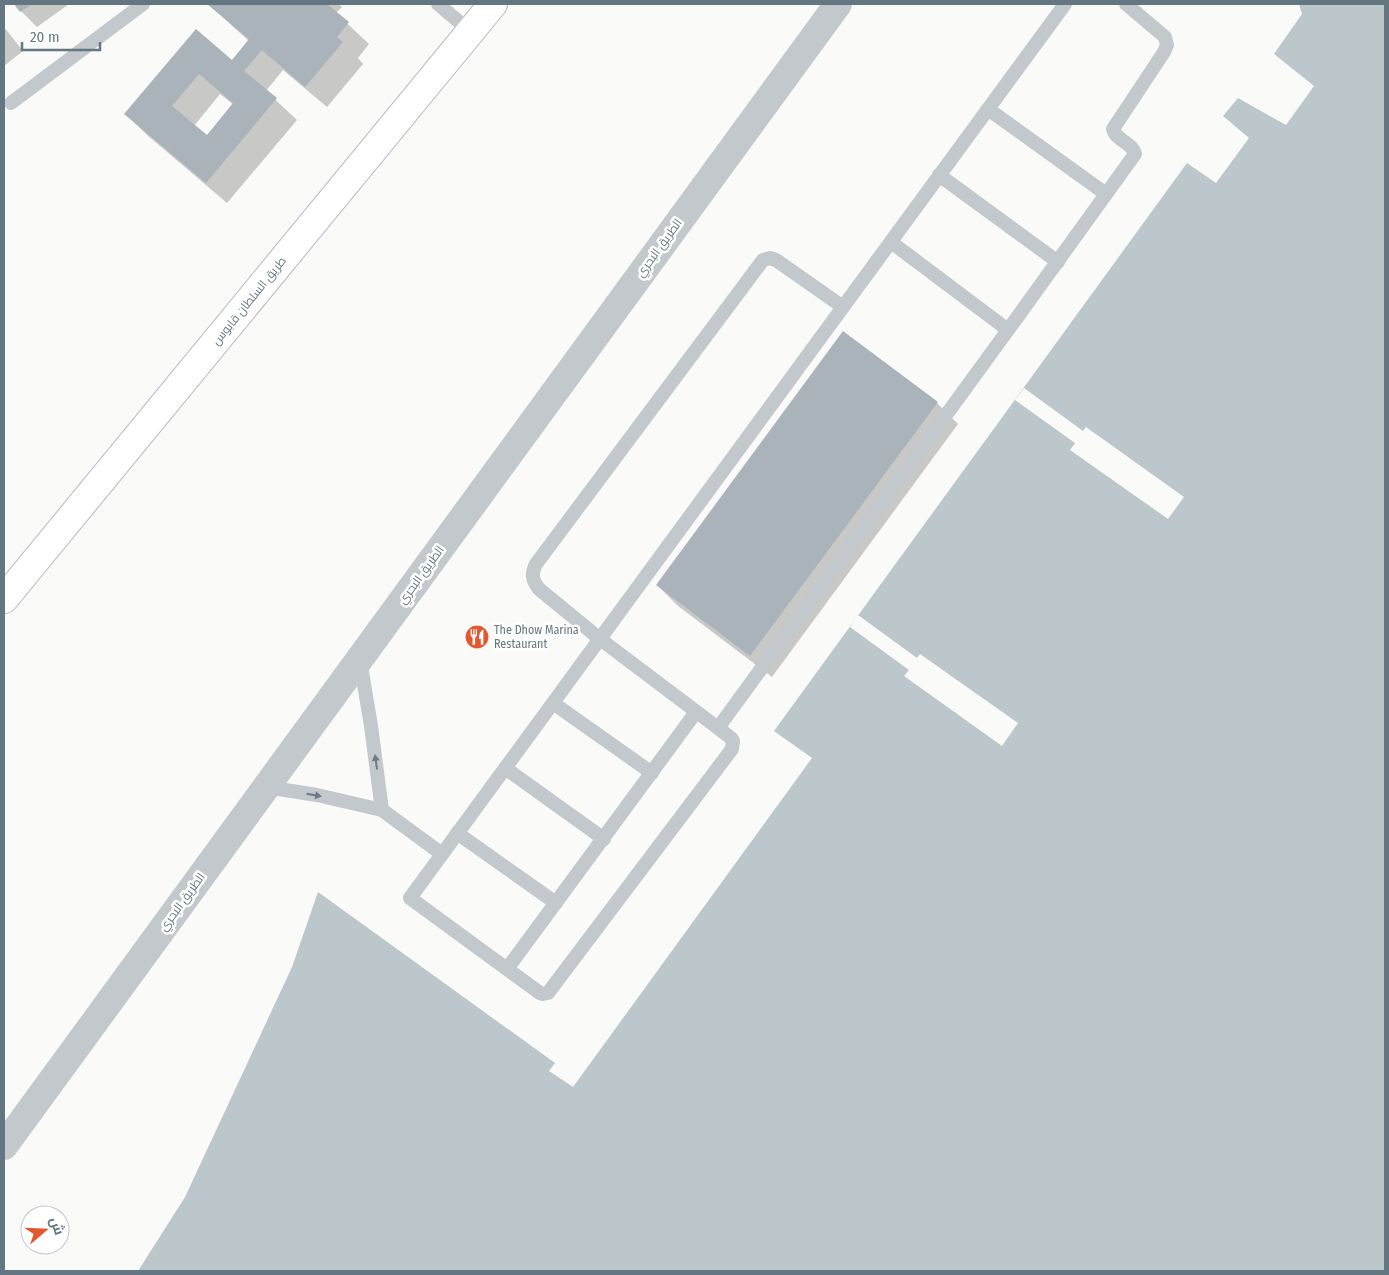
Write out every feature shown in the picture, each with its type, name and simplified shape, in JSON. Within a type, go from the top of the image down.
[{"type":"main road","name":"طريق السلطان قابوس","points":[[4,599],[493,4]]},
{"type":"street","name":"الطريق البحري","points":[[4,1146],[838,4]]},
{"type":"lane","points":[[11,103],[143,4]]},
{"type":"lane","points":[[438,4],[470,32]]},
{"type":"lane","points":[[843,307],[776,260],[770,258],[763,260],[536,564],[532,572],[533,581],[539,589],[600,639],[731,738],[733,742],[732,749],[548,993],[540,994],[410,898],[457,833],[600,639],[891,242],[939,175],[1065,4]]},
{"type":"lane","points":[[718,728],[1135,154],[1134,149],[1114,133],[1113,129],[1167,45],[1165,37],[1126,4]]},
{"type":"lane","points":[[988,109],[1106,194]]},
{"type":"lane","points":[[939,175],[1058,262]]},
{"type":"lane","points":[[891,242],[1008,330]]},
{"type":"lane","points":[[360,659],[382,810]]},
{"type":"lane","points":[[553,703],[652,773]]},
{"type":"lane","points":[[508,970],[696,712]]},
{"type":"lane","points":[[505,768],[604,839]]},
{"type":"lane","points":[[266,787],[317,795],[382,810],[442,854]]},
{"type":"lane","points":[[457,833],[556,904]]},
{"type":"shaded area","points":[[1299,4],[1385,4],[1385,1271],[138,1271],[185,1197],[292,967],[318,892],[555,1063],[549,1071],[573,1087],[812,758],[774,731],[1187,163],[1216,183],[1249,138],[1223,116],[1238,98],[1286,125],[1314,86],[1274,54],[1302,14]]},
{"type":"pier","points":[[1024,388],[1083,431],[1086,427],[1184,497],[1168,519],[1070,450],[1075,443],[1015,400]]},
{"type":"pier","points":[[858,615],[917,658],[920,654],[1018,723],[1002,746],[904,676],[909,670],[850,627]]},
{"type":"building","points":[[14,4],[32,4],[20,12]]},
{"type":"building","points":[[207,4],[327,4],[349,22],[337,37],[343,42],[305,87],[262,50],[244,71],[277,98],[206,183],[124,114],[196,29],[232,60],[249,39]],"holes":[[[199,74],[233,103],[207,135],[172,106]]]},
{"type":"building","points":[[843,331],[938,402],[750,656],[656,585]]},
{"type":"place","name":"The Dhow Marina Restaurant","points":[[477,637]]}]
